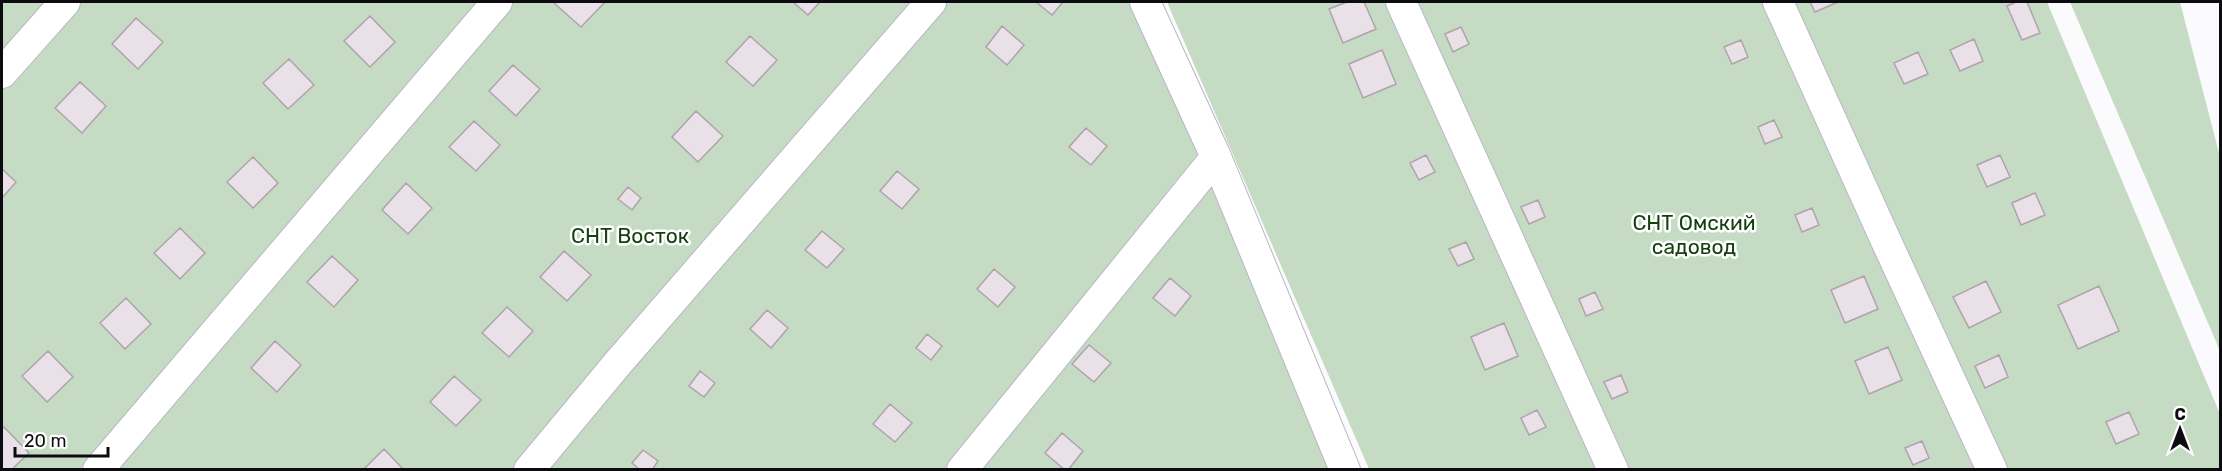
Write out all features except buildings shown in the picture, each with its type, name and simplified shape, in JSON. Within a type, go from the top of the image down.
[{"type":"lane","points":[[2,74],[65,2]]},
{"type":"lane","points":[[98,470],[497,2]]},
{"type":"lane","points":[[529,470],[618,363],[931,2]]},
{"type":"lane","points":[[1145,2],[1216,157],[1345,470]]},
{"type":"lane","points":[[1401,2],[1612,470]]},
{"type":"lane","points":[[1778,2],[1992,470]]},
{"type":"lane","points":[[962,470],[1216,157]]},
{"type":"green space","name":"СНТ Восток","points":[[2,2],[1161,2],[1358,469],[2,469]]},
{"type":"green space","name":"СНТ Омский садовод","points":[[1167,2],[2047,2],[2220,414],[2220,469],[1369,469]]},
{"type":"green space","points":[[2070,2],[2180,2],[2220,157],[2220,351]]}]
